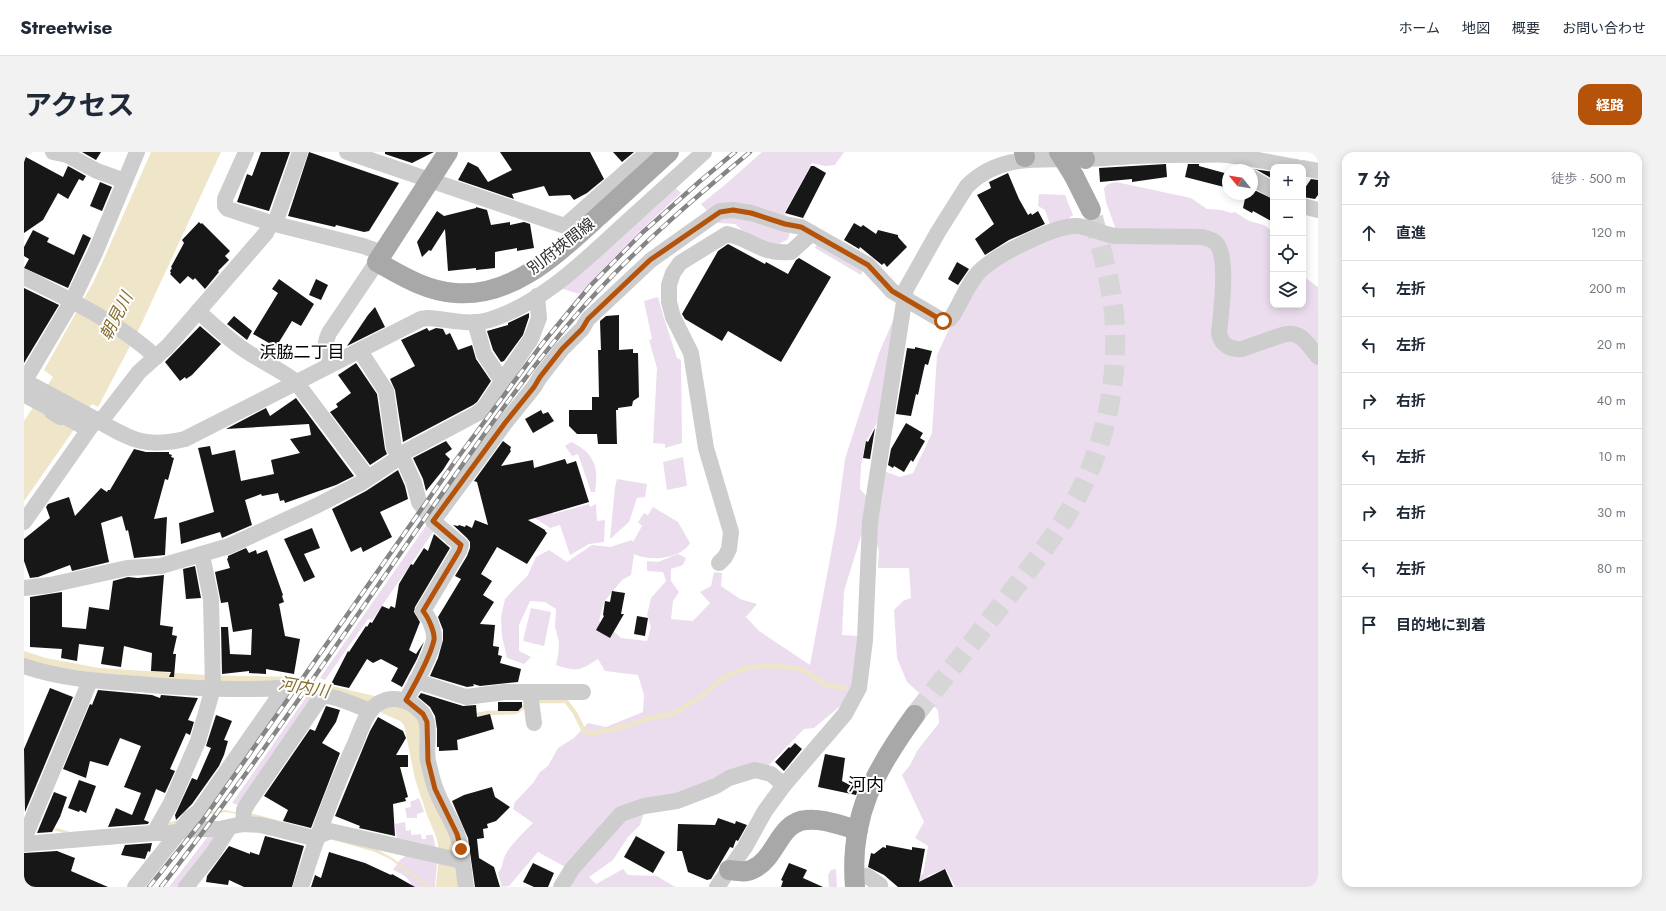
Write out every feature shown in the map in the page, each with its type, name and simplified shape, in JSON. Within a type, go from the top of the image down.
[{"type":"main road","points":[[380,258],[448,152]]},
{"type":"main road","name":"別府挾間線","points":[[380,258],[428,289],[454,293],[473,293],[501,286],[523,276],[555,255],[669,152]]},
{"type":"main road","points":[[1059,152],[1074,176],[1091,210]]},
{"type":"main road","points":[[854,881],[858,830],[862,809],[869,790],[892,749],[915,715]]},
{"type":"main road","points":[[729,870],[742,871],[753,869],[764,862],[790,828],[801,821],[813,819],[858,830]]},
{"type":"street","points":[[137,152],[77,303],[27,384],[118,433],[141,442],[159,443],[175,441],[194,435],[424,318],[476,322],[488,320],[537,296],[576,268],[704,152]]},
{"type":"street","points":[[246,152],[225,199],[226,206],[232,211],[274,224],[363,246],[380,258],[329,333],[325,342],[325,349],[331,364]]},
{"type":"street","points":[[24,522],[92,426],[94,421],[105,416],[139,372],[156,357],[198,311],[274,224],[300,152]]},
{"type":"street","points":[[347,152],[565,226],[641,154]]},
{"type":"street","points":[[60,153],[67,155],[97,171],[125,181]]},
{"type":"street","points":[[717,887],[745,847],[765,810],[784,785],[845,714],[859,688],[865,640],[870,522],[886,412],[906,299],[906,289],[938,232],[967,186],[987,169],[1025,155],[1154,153],[1225,154],[1280,164]]},
{"type":"street","points":[[1225,154],[1234,164]]},
{"type":"street","points":[[1258,181],[1270,188]]},
{"type":"street","points":[[1306,207],[1318,210]]},
{"type":"street","points":[[406,700],[434,639],[428,617],[423,611],[459,551],[461,545],[432,519],[562,349],[577,335],[588,319],[650,260],[720,212],[726,210],[751,213],[765,216],[785,224],[801,227],[868,265],[892,291],[940,320],[947,320],[952,316],[982,269],[998,258],[1056,229],[1077,226],[1116,236],[1202,238],[1213,241],[1218,246],[1221,253],[1224,282],[1219,333],[1220,339],[1224,344],[1236,350],[1282,335],[1295,333],[1318,357]]},
{"type":"street","points":[[719,563],[725,557],[729,549],[731,532],[706,448],[691,352],[672,317],[669,302],[669,285],[673,273],[680,263],[727,234],[761,249],[774,252],[791,252],[812,233]]},
{"type":"street","points":[[24,277],[77,303],[138,340],[156,357]]},
{"type":"street","points":[[24,588],[49,585],[127,568],[161,566],[202,555],[229,546],[316,506],[361,483],[400,457],[403,453],[478,413],[484,408],[527,346],[536,328],[539,318],[537,296]]},
{"type":"street","points":[[198,311],[222,333],[243,349],[296,382],[368,478]]},
{"type":"street","points":[[476,322],[484,354],[502,381]]},
{"type":"street","points":[[360,351],[386,391],[394,448],[405,463],[414,483],[418,502]]},
{"type":"street","points":[[156,829],[171,803],[198,741],[213,682],[211,599],[202,555]]},
{"type":"street","points":[[24,666],[53,674],[90,681],[213,682],[279,688],[282,692],[198,811],[136,887]]},
{"type":"street","points":[[24,839],[90,681]]},
{"type":"street","points":[[416,681],[466,697],[506,692],[582,692]]},
{"type":"street","points":[[526,692],[534,723]]},
{"type":"street","points":[[186,887],[240,820],[321,697],[325,695],[370,711]]},
{"type":"street","points":[[301,887],[348,756],[370,711],[388,699],[406,700],[423,714],[427,722],[428,761],[435,789],[457,834],[461,849],[461,861],[466,887]]},
{"type":"street","points":[[561,887],[572,868],[621,814],[644,806],[677,801],[716,786],[729,778],[755,770],[771,774],[784,785]]},
{"type":"street","points":[[24,844],[156,829],[171,834],[183,829],[240,820],[261,825],[320,834],[343,834],[366,840],[401,846],[461,861]]},
{"type":"street","points":[[854,881],[867,876],[881,886]]},
{"type":"shaded area","points":[[762,152],[844,152],[835,165],[825,166],[812,163],[784,213],[791,222],[707,211],[701,204]]},
{"type":"shaded area","points":[[1116,182],[1191,198],[1207,209],[1222,210],[1231,213],[1235,212],[1249,221],[1264,225],[1270,230],[1270,308],[1306,308],[1306,278],[1318,287],[1318,352],[1307,337],[1243,345],[1225,339],[1224,248],[1113,232],[1115,227],[1106,202],[1104,188],[1108,184]]},
{"type":"shaded area","points":[[674,186],[681,193],[640,231],[579,294],[560,288],[579,272],[584,272],[596,257]]},
{"type":"shaded area","points":[[1039,194],[1065,195],[1073,215],[1069,218],[1070,223],[1051,227],[1045,210],[1038,206]]},
{"type":"shaded area","points":[[727,213],[791,229],[788,239],[774,247],[743,231],[735,224],[719,223],[713,220]]},
{"type":"shaded area","points":[[1060,232],[1201,243],[1215,250],[1217,345],[1292,337],[1318,365],[1318,887],[955,887],[946,869],[929,875],[921,884],[907,880],[923,874],[928,846],[915,838],[924,822],[902,775],[910,765],[917,751],[939,723],[938,710],[907,682],[897,658],[894,610],[903,601],[911,598],[909,568],[878,568],[879,551],[874,535],[881,470],[900,477],[913,473],[932,433],[937,355],[949,329],[982,275]]},
{"type":"shaded area","points":[[818,242],[864,269],[861,275],[815,248]]},
{"type":"shaded area","points":[[658,297],[677,358],[681,360],[682,443],[665,448],[665,444],[653,443],[657,368],[649,340],[652,339],[644,301]]},
{"type":"shaded area","points":[[898,309],[882,414],[865,443],[861,466],[860,489],[869,499],[865,537],[861,536],[844,591],[842,635],[862,636],[851,697],[814,728],[804,729],[766,768],[641,803],[569,869],[538,852],[509,886],[502,887],[498,873],[502,867],[506,854],[533,823],[513,809],[515,802],[533,783],[540,772],[548,766],[558,748],[574,738],[588,723],[606,727],[643,712],[644,695],[638,675],[605,671],[598,659],[587,666],[578,669],[569,669],[556,665],[559,642],[555,627],[556,609],[545,602],[530,601],[519,625],[519,651],[531,657],[524,664],[507,658],[502,636],[501,617],[505,599],[528,575],[536,557],[549,550],[567,562],[592,545],[610,547],[632,540],[633,542],[642,526],[638,522],[644,513],[648,515],[653,507],[678,522],[690,543],[680,553],[673,556],[678,554],[686,558],[683,565],[671,569],[671,581],[679,592],[673,601],[671,619],[693,621],[710,603],[700,592],[711,586],[714,572],[722,573],[721,586],[740,599],[757,604],[746,617],[759,631],[810,665],[836,527],[845,459],[879,353]],"holes":[[[634,554],[648,558],[665,558],[673,556],[658,562],[647,561],[647,571],[663,572],[666,581],[651,598],[647,615],[651,627],[647,641],[621,638],[599,621],[604,602],[622,580],[631,575]]]},
{"type":"shaded area","points":[[571,442],[585,451],[594,462],[596,476],[595,492],[591,492],[578,454],[572,456],[565,446]]},
{"type":"shaded area","points":[[683,457],[687,486],[667,490],[663,462]]},
{"type":"shaded area","points":[[617,479],[647,484],[645,497],[637,498],[629,522],[610,539],[615,487]]},
{"type":"shaded area","points":[[548,500],[553,514],[589,504],[590,507],[596,504],[597,521],[605,520],[604,542],[589,544],[570,555],[560,525],[550,528],[532,516]]},
{"type":"shaded area","points":[[428,523],[436,528],[372,620],[368,619],[325,680],[320,678]]},
{"type":"shaded area","points":[[531,608],[551,612],[544,646],[523,641]]},
{"type":"shaded area","points":[[309,693],[316,696],[241,806],[232,803]]},
{"type":"shaded area","points":[[419,798],[424,812],[417,814],[417,818],[407,818],[405,808],[411,807],[410,802]]},
{"type":"shaded area","points":[[645,809],[640,825],[628,837],[613,860],[589,877],[596,884],[623,869],[628,875],[657,876],[675,887],[565,887],[621,817]]},
{"type":"shaded area","points":[[405,822],[406,831],[411,830],[411,835],[421,834],[422,839],[426,839],[426,835],[433,835],[436,849],[397,842],[395,824]]},
{"type":"shaded area","points":[[221,833],[181,887],[169,887],[209,835]]},
{"type":"shaded area","points":[[411,852],[437,863],[435,887],[412,887],[407,878],[393,870],[400,860]]},
{"type":"shaded area","points":[[836,869],[837,887],[829,887],[828,875],[831,870]]},
{"type":"water","name":"朝見川","points":[[151,152],[221,152],[139,329],[98,407],[92,404],[24,501],[24,421],[53,377],[44,370],[94,281]]},
{"type":"water","name":"河内川","points":[[24,651],[46,658],[99,668],[206,675],[293,677],[379,697],[419,716],[454,837],[463,887],[436,887],[439,852],[437,839],[415,779],[404,725],[400,721],[360,703],[290,686],[176,684],[24,663]]},
{"type":"water","points":[[225,810],[254,814],[376,849],[391,857],[431,887],[427,887],[390,859],[375,852],[254,817],[226,812],[203,815],[186,824],[70,835],[53,830],[57,828],[70,832],[164,824],[202,813]]},
{"type":"building","points":[[82,152],[101,152],[96,160]]},
{"type":"building","points":[[261,152],[290,152],[269,211],[237,202],[247,174],[252,176]]},
{"type":"building","points":[[309,152],[399,183],[369,231],[364,232],[336,225],[335,227],[288,216]]},
{"type":"building","points":[[385,152],[434,152],[412,163],[385,154]]},
{"type":"building","points":[[500,152],[590,152],[604,179],[587,193],[574,200],[570,195],[549,196],[544,186],[512,194],[514,199],[458,180],[468,162],[478,167],[488,182],[512,170]]},
{"type":"building","points":[[613,152],[634,152],[622,162]]},
{"type":"building","points":[[24,156],[63,177],[68,166],[86,176],[83,181],[79,179],[68,199],[58,193],[43,220],[24,233]]},
{"type":"building","points":[[1166,164],[1167,177],[1132,182],[1132,179],[1100,182],[1099,168]]},
{"type":"building","points":[[1188,164],[1199,164],[1199,166],[1222,172],[1222,186],[1185,177]]},
{"type":"building","points":[[811,166],[814,166],[826,173],[803,218],[785,213]]},
{"type":"building","points":[[1258,170],[1270,172],[1270,177],[1258,171]]},
{"type":"building","points":[[1008,173],[1019,199],[1028,215],[1031,213],[1032,215],[1038,211],[1045,224],[1009,240],[985,255],[975,239],[994,224],[977,195],[991,188],[989,182]]},
{"type":"building","points":[[1311,179],[1318,180],[1318,195],[1315,199],[1306,198],[1306,186]]},
{"type":"building","points":[[100,182],[112,187],[102,211],[90,206]]},
{"type":"building","points":[[1258,192],[1270,198],[1270,220],[1253,211],[1252,213],[1243,208],[1245,200],[1258,200]]},
{"type":"building","points":[[476,207],[487,210],[491,225],[510,222],[510,225],[524,222],[530,224],[534,248],[517,251],[517,248],[495,252],[495,268],[476,270],[476,268],[448,271],[445,229],[431,251],[429,250],[422,257],[417,242],[437,211],[444,216]]},
{"type":"building","points":[[199,222],[201,224],[202,223],[230,251],[225,256],[229,260],[218,271],[219,272],[205,289],[195,278],[193,280],[188,276],[180,284],[170,274],[171,267],[184,243],[182,240]]},
{"type":"building","points":[[854,223],[861,227],[863,225],[876,234],[878,230],[898,235],[907,247],[887,267],[884,263],[882,265],[860,247],[859,249],[844,240]]},
{"type":"building","points":[[33,230],[49,238],[47,242],[74,255],[83,234],[91,238],[68,288],[24,268],[29,259],[24,256],[24,247]]},
{"type":"building","points":[[728,244],[765,264],[766,262],[788,274],[796,260],[799,258],[831,277],[781,362],[728,331],[722,341],[685,319],[682,314],[718,251]]},
{"type":"building","points":[[957,262],[969,269],[958,285],[948,279]]},
{"type":"building","points":[[279,279],[314,304],[301,326],[292,321],[276,347],[253,334],[278,293],[272,289]]},
{"type":"building","points":[[316,279],[328,285],[321,300],[309,295]]},
{"type":"building","points":[[24,288],[59,305],[24,363]]},
{"type":"building","points":[[375,307],[385,327],[347,346],[368,315]]},
{"type":"building","points":[[529,313],[523,335],[504,361],[501,362],[493,350],[487,331],[508,325],[508,323]]},
{"type":"building","points":[[619,315],[619,350],[633,349],[633,353],[638,353],[639,397],[633,401],[632,406],[618,408],[618,410],[616,410],[617,444],[598,444],[597,434],[577,434],[569,426],[569,410],[592,410],[592,397],[599,397],[598,350],[601,350],[600,321],[606,316]]},
{"type":"building","points":[[234,316],[252,331],[247,340],[227,324]]},
{"type":"building","points":[[200,326],[221,344],[192,375],[186,379],[185,377],[180,381],[165,362]]},
{"type":"building","points":[[427,328],[429,331],[436,328],[443,329],[446,335],[450,333],[458,350],[472,345],[476,359],[491,381],[477,402],[473,405],[403,442],[395,390],[390,379],[415,366],[401,340]]},
{"type":"building","points":[[915,347],[932,351],[928,365],[925,364],[918,395],[916,394],[911,416],[896,414],[907,348],[915,349]]},
{"type":"building","points":[[356,363],[377,394],[387,454],[370,465],[330,412],[338,407],[336,404],[351,393],[338,375]]},
{"type":"building","points":[[296,398],[354,476],[336,485],[285,503],[284,500],[280,501],[278,493],[262,496],[261,494],[245,500],[252,525],[222,538],[220,532],[181,544],[179,523],[214,512],[198,448],[210,446],[212,455],[235,450],[241,481],[274,474],[271,460],[300,453],[290,439],[311,435],[309,424],[226,429],[266,408],[270,416]]},
{"type":"building","points":[[541,410],[543,414],[548,412],[554,421],[533,433],[525,419]]},
{"type":"building","points":[[906,423],[923,433],[920,438],[925,441],[913,462],[911,460],[904,472],[894,466],[893,468],[888,465],[891,449]]},
{"type":"building","points":[[875,428],[870,459],[863,458],[866,441],[868,442]]},
{"type":"building","points":[[446,441],[452,449],[445,454],[450,459],[426,491],[423,479],[413,458]]},
{"type":"building","points":[[503,441],[511,447],[511,451],[501,466],[533,460],[534,468],[565,459],[567,464],[576,461],[589,502],[528,520],[545,530],[547,533],[527,564],[497,547],[481,574],[492,581],[483,595],[494,602],[480,624],[495,625],[493,646],[499,647],[498,655],[502,656],[500,663],[521,669],[518,682],[480,686],[473,684],[474,686],[467,687],[430,676],[438,658],[443,640],[443,630],[438,617],[461,579],[455,576],[470,548],[470,542],[453,525],[465,527],[466,525],[472,528],[475,520],[488,525],[477,482],[474,481]]},
{"type":"building","points":[[134,449],[146,452],[169,452],[169,454],[172,455],[171,457],[174,458],[168,480],[165,479],[154,519],[167,517],[165,555],[134,558],[128,530],[126,531],[122,516],[101,523],[109,562],[72,571],[70,565],[38,577],[30,578],[24,561],[24,539],[50,518],[46,507],[48,504],[69,497],[75,516],[101,488],[107,492],[110,490]]},
{"type":"building","points":[[398,470],[405,486],[408,499],[380,512],[392,537],[363,552],[361,547],[351,552],[332,509],[366,491]]},
{"type":"building","points":[[312,528],[320,548],[304,554],[315,577],[304,582],[284,539]]},
{"type":"building","points":[[434,534],[450,548],[415,607],[414,612],[420,622],[409,650],[416,654],[424,642],[402,687],[391,681],[398,668],[381,659],[373,663],[367,659],[349,688],[331,684],[348,651],[349,652],[366,626],[367,627],[370,622],[372,623],[382,606],[389,609],[391,606],[395,608],[399,584],[411,564],[413,565],[424,548],[428,551]]},
{"type":"building","points":[[246,548],[249,553],[256,550],[257,554],[267,550],[283,595],[284,602],[279,604],[285,636],[300,639],[294,674],[266,669],[266,674],[249,673],[249,671],[222,674],[221,627],[228,627],[230,654],[251,655],[252,629],[233,632],[228,602],[221,603],[215,572],[230,568],[227,559],[228,556]]},
{"type":"building","points":[[195,566],[201,598],[186,599],[183,569]]},
{"type":"building","points":[[164,575],[160,625],[173,627],[172,635],[177,636],[173,654],[176,654],[174,677],[169,677],[171,672],[151,671],[152,653],[124,646],[121,667],[101,664],[104,647],[79,644],[77,661],[61,658],[62,649],[30,647],[30,597],[62,592],[62,627],[86,629],[89,607],[109,610],[113,581],[128,577],[138,578]]},
{"type":"building","points":[[612,591],[625,593],[621,614],[624,614],[610,638],[596,630],[604,616],[605,601],[610,602]]},
{"type":"building","points":[[637,616],[648,618],[645,636],[634,634]]},
{"type":"building","points":[[50,688],[73,697],[25,812],[24,749]]},
{"type":"building","points":[[98,690],[152,695],[160,698],[161,695],[198,698],[188,720],[194,722],[190,735],[186,733],[170,769],[175,771],[165,793],[156,789],[144,820],[149,822],[148,824],[108,827],[116,808],[132,815],[141,793],[124,787],[141,746],[120,738],[108,766],[90,761],[86,778],[63,769],[90,704],[92,705]]},
{"type":"building","points":[[421,693],[463,706],[476,705],[477,717],[490,714],[494,729],[457,740],[458,750],[439,751],[439,747],[437,747],[435,716],[430,707],[418,697]]},
{"type":"building","points":[[498,702],[522,702],[522,707],[518,711],[498,711]]},
{"type":"building","points":[[326,706],[340,710],[336,722],[322,743],[340,753],[311,828],[283,821],[288,810],[264,796],[310,729],[315,731]]},
{"type":"building","points":[[216,715],[232,721],[224,740],[228,741],[224,755],[219,766],[192,804],[176,820],[175,815],[192,778],[197,780],[211,748],[206,746]]},
{"type":"building","points":[[378,717],[403,731],[406,738],[396,755],[408,755],[408,767],[400,767],[408,797],[405,798],[406,801],[393,804],[395,836],[359,828],[360,826],[335,816],[370,731]]},
{"type":"building","points":[[795,743],[802,749],[784,771],[775,762],[789,747],[790,748]]},
{"type":"building","points":[[825,754],[845,758],[842,781],[858,789],[856,795],[818,787]]},
{"type":"building","points":[[79,780],[96,786],[86,813],[80,810],[79,812],[68,808]]},
{"type":"building","points":[[492,787],[495,797],[510,807],[496,821],[487,824],[488,828],[483,829],[484,838],[477,839],[479,858],[494,867],[500,887],[475,887],[468,838],[452,801],[464,795]]},
{"type":"building","points":[[54,792],[67,797],[60,817],[52,832],[37,833]]},
{"type":"building","points":[[718,818],[735,824],[736,821],[747,825],[738,841],[736,840],[733,848],[730,847],[711,879],[707,880],[688,872],[682,851],[677,851],[678,824],[715,825]]},
{"type":"building","points":[[265,836],[304,846],[292,887],[244,887],[229,880],[228,885],[206,882],[207,876],[229,846],[250,854],[250,852],[259,855]]},
{"type":"building","points":[[636,836],[665,852],[653,873],[624,857]]},
{"type":"building","points":[[152,843],[150,852],[148,851],[145,859],[121,855],[125,845]]},
{"type":"building","points":[[886,845],[912,850],[912,847],[925,849],[919,882],[945,869],[953,887],[898,887],[884,875],[868,867],[871,853],[874,854],[883,847],[886,848]]},
{"type":"building","points":[[57,851],[75,858],[71,871],[108,887],[24,887],[24,853]]},
{"type":"building","points":[[329,852],[365,863],[391,875],[392,874],[415,887],[311,887],[315,875],[321,878]]},
{"type":"building","points":[[533,863],[554,873],[548,887],[534,887],[523,882]]},
{"type":"building","points":[[789,863],[807,870],[803,878],[823,887],[781,887],[783,881],[781,880]]},
{"type":"waterway","points":[[537,701],[566,701],[575,713],[584,731],[596,733],[633,724],[646,719],[672,714],[699,698],[724,677],[743,669],[762,666],[790,667],[805,671],[826,685],[846,688]]},
{"type":"waterway","points":[[471,716],[488,713],[516,712],[525,706]]},
{"type":"tunnel","points":[[915,715],[1017,585],[1052,537],[1081,490],[1100,442],[1112,391],[1115,339],[1114,313],[1110,287],[1091,210]]},
{"type":"tunnel","points":[[419,502],[430,518]]},
{"type":"railway","points":[[149,887],[203,820],[456,460],[542,344],[590,286],[642,233],[735,152]]},
{"type":"railway","points":[[161,887],[265,747],[471,453],[552,344],[596,293],[632,256],[690,203],[750,152]]},
{"type":"district","name":"浜脇二丁目","points":[[302,352]]},
{"type":"district","name":"河内","points":[[866,785]]},
{"type":"route","points":[[461,849],[457,834],[435,789],[428,761],[427,722],[423,714],[406,700],[434,639],[428,617],[423,611],[459,551],[461,545],[433,521],[540,377],[562,349],[582,329],[588,319],[650,260],[720,212],[733,210],[765,216],[785,224],[801,227],[820,237],[868,265],[892,291],[937,319],[943,321]]}]
